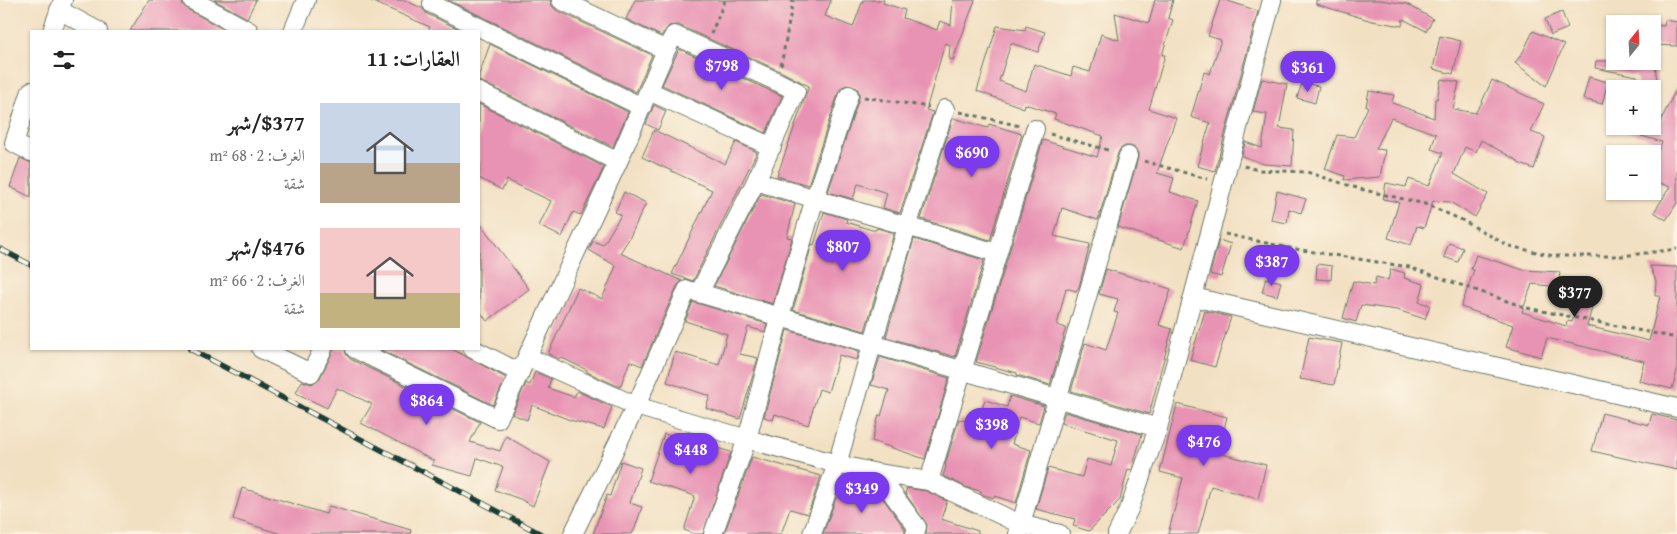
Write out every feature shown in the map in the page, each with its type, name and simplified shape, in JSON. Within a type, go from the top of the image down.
[{"type":"street","points":[[192,0],[247,30]]},
{"type":"street","points":[[293,30],[306,0]]},
{"type":"street","points":[[434,0],[432,4],[642,107]]},
{"type":"street","points":[[562,0],[666,50]]},
{"type":"street","points":[[1118,534],[1130,507],[1158,428],[1272,0]]},
{"type":"street","points":[[52,30],[61,5],[97,30]]},
{"type":"street","points":[[357,350],[498,419],[618,162],[674,35],[796,91],[756,181],[699,293]]},
{"type":"street","points":[[649,90],[772,147]]},
{"type":"street","points":[[480,93],[618,162]]},
{"type":"street","points":[[30,94],[14,143],[30,151]]},
{"type":"street","points":[[713,534],[746,439],[815,198],[849,95]]},
{"type":"street","points":[[812,534],[837,464],[907,226],[944,109]]},
{"type":"street","points":[[929,481],[1035,129]]},
{"type":"street","points":[[1019,529],[1128,156]]},
{"type":"street","points":[[756,181],[997,253]]},
{"type":"street","points":[[573,534],[636,406],[687,290],[1058,397],[1158,428]]},
{"type":"street","points":[[1193,297],[1677,408]]},
{"type":"street","points":[[263,350],[311,372],[322,350]]},
{"type":"street","points":[[475,350],[520,373]]},
{"type":"street","points":[[528,357],[636,406],[837,464],[929,481],[1019,529],[1060,534]]},
{"type":"street","points":[[878,473],[917,527],[915,534]]},
{"type":"path","points":[[704,48],[725,0]]},
{"type":"path","points":[[778,82],[794,0]]},
{"type":"path","points":[[1228,162],[1258,170],[1307,172],[1360,189],[1425,204],[1462,220],[1509,246],[1554,256],[1622,256],[1677,249]]},
{"type":"path","points":[[1210,231],[1289,248],[1409,267],[1527,308],[1677,338]]},
{"type":"building","points":[[149,0],[181,0],[187,9],[225,30],[131,30]]},
{"type":"building","points":[[214,0],[256,0],[247,18]]},
{"type":"building","points":[[369,0],[404,0],[422,8],[427,14],[461,30],[428,30],[430,27]]},
{"type":"building","points":[[448,0],[550,0],[556,10],[652,55],[636,92]]},
{"type":"building","points":[[635,0],[831,0],[825,16],[853,27],[863,0],[884,0],[883,3],[905,10],[903,18],[937,30],[940,21],[951,25],[953,0],[975,0],[953,60],[949,59],[950,45],[945,43],[926,110],[933,112],[900,213],[883,208],[887,193],[858,184],[853,199],[828,192],[859,98],[857,88],[847,85],[839,91],[808,185],[777,176],[809,86],[678,25],[669,26],[661,36],[626,19]]},
{"type":"building","points":[[1155,0],[1173,0],[1168,18],[1173,20],[1162,55],[1165,55],[1149,109],[1176,118],[1157,173],[1174,178],[1170,192],[1198,201],[1184,248],[1118,227],[1138,158],[1135,148],[1125,146],[1118,153],[1098,220],[1062,208],[1054,236],[1090,244],[1079,287],[1076,291],[1066,288],[1057,325],[1066,328],[1050,385],[1017,375],[1017,373],[976,362],[1043,140],[1097,157],[1103,136],[1054,119],[1056,114],[1025,104],[1024,108],[977,91],[997,26],[1025,30],[1026,26],[1045,32],[1038,52],[1011,43],[999,81],[1026,91],[1034,64],[1071,76],[1073,67],[1090,72],[1101,34],[1119,40],[1115,13],[1149,23]]},
{"type":"building","points":[[1220,0],[1258,11],[1215,171],[1197,166],[1210,123],[1191,117],[1204,72],[1210,74],[1221,40],[1208,36]]},
{"type":"building","points":[[1316,0],[1380,0],[1407,4],[1433,19],[1426,31],[1403,19],[1402,26],[1372,21],[1316,4]]},
{"type":"building","points":[[1562,12],[1568,28],[1551,35],[1545,19]]},
{"type":"building","points":[[1665,20],[1677,22],[1677,46],[1661,45],[1661,26],[1664,26]]},
{"type":"building","points":[[1533,31],[1564,45],[1546,86],[1515,63],[1523,52]]},
{"type":"building","points":[[1440,36],[1461,41],[1453,74],[1433,69]]},
{"type":"building","points":[[490,44],[628,112],[613,147],[480,81],[480,72]]},
{"type":"building","points":[[679,49],[782,96],[766,133],[662,85]]},
{"type":"building","points":[[1596,61],[1606,61],[1606,70],[1656,70],[1657,80],[1637,80],[1637,76],[1595,68]]},
{"type":"building","points":[[1589,77],[1606,81],[1602,104],[1583,99]]},
{"type":"building","points":[[1262,79],[1287,84],[1279,128],[1294,130],[1292,166],[1264,164],[1242,156],[1245,142],[1262,148],[1267,114],[1253,112]]},
{"type":"building","points":[[1441,79],[1459,82],[1453,109],[1475,113],[1492,80],[1544,104],[1531,132],[1545,137],[1534,169],[1518,163],[1518,161],[1481,140],[1476,152],[1465,147],[1454,174],[1488,194],[1475,217],[1450,202],[1433,201],[1424,228],[1417,226],[1411,245],[1388,238],[1399,202],[1383,199],[1386,183],[1406,187],[1409,179],[1429,186],[1443,153],[1431,149],[1436,134],[1391,118],[1376,149],[1385,150],[1380,177],[1344,180],[1345,176],[1325,169],[1337,135],[1354,137],[1368,107],[1366,106],[1369,91],[1394,95],[1392,103],[1434,118],[1435,99],[1437,99]]},
{"type":"building","points":[[1302,83],[1319,86],[1315,103],[1297,98]]},
{"type":"building","points":[[1677,87],[1677,203],[1666,220],[1654,212],[1670,187],[1661,184],[1662,142],[1638,135],[1661,135],[1661,120]]},
{"type":"building","points":[[480,105],[604,167],[581,215],[573,212],[562,237],[539,226],[551,201],[507,180],[502,190],[480,179]]},
{"type":"building","points":[[654,105],[666,111],[658,130],[646,124]]},
{"type":"building","points":[[953,118],[988,128],[989,124],[1022,134],[990,240],[921,219]]},
{"type":"building","points":[[654,130],[725,164],[736,142],[757,152],[693,281],[672,274],[712,190],[642,157]]},
{"type":"building","points":[[20,158],[30,163],[30,197],[10,187]]},
{"type":"building","points":[[1277,191],[1306,199],[1301,213],[1289,209],[1287,223],[1271,220]]},
{"type":"building","points":[[624,192],[646,203],[620,253],[682,281],[677,286],[642,366],[630,361],[620,387],[560,357],[559,359],[548,354],[578,288],[602,299],[616,266],[589,250],[593,241],[603,245],[621,215],[615,212]]},
{"type":"building","points":[[761,194],[795,204],[787,237],[792,238],[773,304],[714,286]]},
{"type":"building","points":[[824,212],[847,219],[846,222],[872,230],[877,228],[894,233],[865,331],[793,310],[812,244],[814,245]]},
{"type":"building","points":[[480,223],[529,289],[487,321],[480,311]]},
{"type":"building","points":[[914,239],[984,260],[955,357],[886,337]]},
{"type":"building","points":[[1219,240],[1231,244],[1221,277],[1210,274]]},
{"type":"building","points":[[1449,243],[1463,248],[1458,262],[1444,257]]},
{"type":"building","points":[[1476,255],[1524,270],[1560,272],[1558,287],[1532,284],[1522,312],[1566,326],[1567,321],[1572,322],[1581,289],[1596,293],[1587,326],[1649,341],[1660,296],[1655,296],[1656,281],[1650,266],[1677,267],[1677,371],[1672,389],[1639,381],[1644,361],[1547,338],[1541,357],[1506,347],[1513,325],[1461,307],[1474,270],[1471,269]]},
{"type":"building","points":[[1317,264],[1332,266],[1331,280],[1316,279]]},
{"type":"building","points":[[1106,269],[1171,289],[1159,325],[1172,329],[1149,414],[1071,391],[1085,343],[1106,350],[1118,313],[1114,312],[1118,299],[1099,294]]},
{"type":"building","points":[[1391,269],[1405,273],[1404,278],[1424,284],[1419,302],[1430,305],[1425,319],[1397,310],[1361,305],[1356,322],[1343,318],[1353,281],[1374,285],[1376,277],[1388,280]]},
{"type":"building","points":[[1266,278],[1281,282],[1277,296],[1262,292]]},
{"type":"building","points":[[693,302],[767,324],[765,332],[748,327],[740,354],[758,358],[740,419],[706,408],[710,396],[667,382],[675,352],[719,365],[727,334],[685,321]]},
{"type":"building","points":[[1205,311],[1231,317],[1215,367],[1190,360]]},
{"type":"building","points":[[787,330],[859,351],[857,360],[839,355],[828,392],[819,389],[808,425],[775,414],[773,420],[764,417]]},
{"type":"building","points":[[1309,337],[1342,343],[1334,385],[1300,379]]},
{"type":"building","points":[[334,350],[345,350],[350,359],[480,422],[470,442],[500,451],[506,436],[550,462],[533,506],[495,490],[503,467],[477,458],[472,476],[432,465],[434,461],[361,423],[372,404],[337,388],[327,408],[296,393],[302,381],[312,384],[320,378]]},
{"type":"building","points":[[381,350],[454,350],[506,378],[493,405]]},
{"type":"building","points":[[880,357],[949,378],[925,459],[872,441],[879,415],[881,416],[889,390],[871,385]]},
{"type":"building","points":[[535,372],[551,379],[548,388],[574,397],[577,391],[612,407],[604,429],[570,420],[532,405],[527,420],[512,414],[526,383],[530,385]]},
{"type":"building","points":[[1010,396],[1044,406],[1039,423],[1019,417],[1012,444],[1031,450],[1016,503],[981,494],[981,491],[968,488],[943,476],[959,419],[977,424],[985,400],[1007,407]]},
{"type":"building","points":[[1177,404],[1227,417],[1218,453],[1266,465],[1258,499],[1211,486],[1198,534],[1168,534],[1183,478],[1160,472]]},
{"type":"building","points":[[1065,412],[1142,434],[1132,470],[1128,469],[1120,500],[1089,531],[1073,526],[1075,519],[1036,509],[1048,468],[1082,477],[1087,459],[1111,466],[1118,440],[1061,423]]},
{"type":"building","points":[[1602,413],[1649,425],[1652,414],[1677,420],[1677,470],[1592,451]]},
{"type":"building","points":[[664,434],[731,452],[703,534],[695,534],[684,530],[695,496],[648,481]]},
{"type":"building","points":[[752,457],[821,476],[808,514],[790,509],[781,534],[724,534]]},
{"type":"building","points":[[621,461],[641,468],[630,503],[642,507],[635,528],[632,534],[593,534],[607,495],[610,496]]},
{"type":"building","points":[[841,484],[858,490],[859,487],[879,493],[905,529],[905,534],[823,534]]},
{"type":"building","points":[[242,488],[326,514],[329,506],[411,530],[410,534],[281,534],[233,519]]},
{"type":"building","points":[[907,488],[926,491],[947,501],[941,519],[978,531],[978,534],[926,534],[927,525],[905,493]]},
{"type":"railway","points":[[0,249],[30,264]]},
{"type":"railway","points":[[192,350],[541,534]]}]
